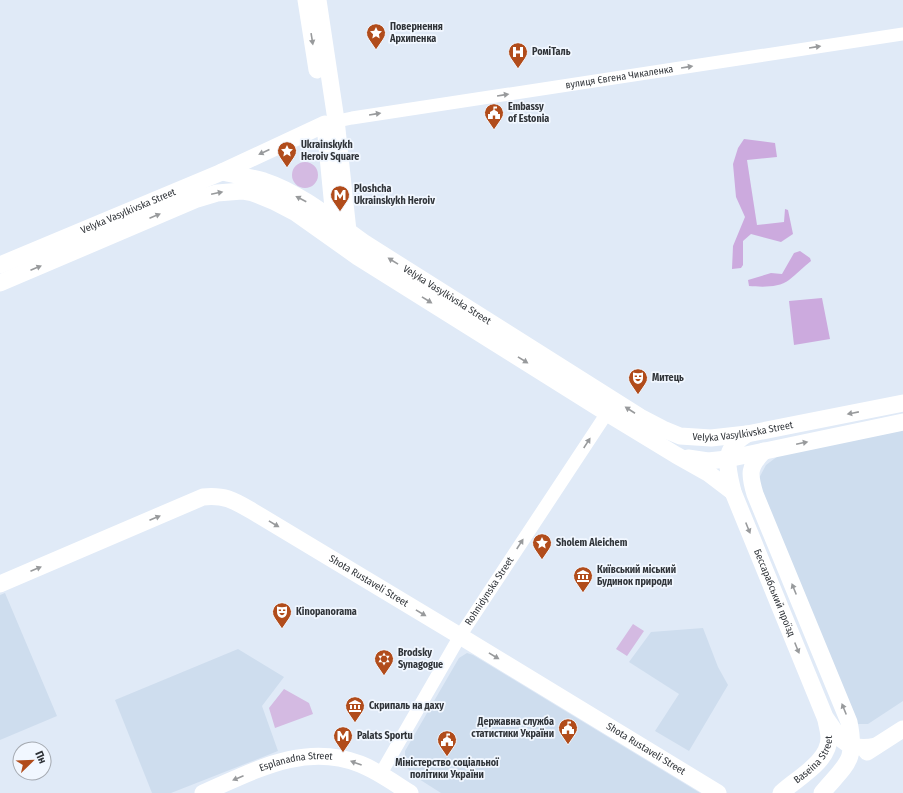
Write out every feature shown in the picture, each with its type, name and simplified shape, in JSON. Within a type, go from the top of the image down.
[{"type":"main road","points":[[306,0],[331,122],[334,220]]},
{"type":"main road","points":[[318,0],[344,238]]},
{"type":"main road","points":[[222,172],[331,122]]},
{"type":"main road","name":"Velyka Vasylkivska Street","points":[[0,265],[222,172],[264,181],[308,203],[334,220],[344,238],[369,264],[676,455],[708,473],[733,492]]},
{"type":"main road","name":"Velyka Vasylkivska Street","points":[[0,283],[197,199],[230,191],[242,191],[253,193],[273,201],[405,269],[663,430],[680,436],[712,438],[747,434],[903,403]]},
{"type":"main road","name":"Velyka Vasylkivska Street","points":[[676,455],[708,461],[728,459],[903,422]]},
{"type":"main road","name":"Бессарабський проїзд","points":[[747,434],[737,440],[730,450],[728,472],[733,492],[825,717],[844,741],[852,746]]},
{"type":"main road","name":"Бессарабський проїзд","points":[[764,451],[752,466],[750,475],[755,494],[849,722],[852,735],[852,746],[846,765]]},
{"type":"main road","name":"Shota Rustaveli Street","points":[[0,584],[203,497],[218,495],[240,504],[718,793]]},
{"type":"main road","name":"Baseina Street","points":[[781,793],[820,761],[827,750],[829,739],[825,717]]},
{"type":"main road","name":"Baseina Street","points":[[810,793],[829,776],[903,729]]},
{"type":"main road","points":[[852,746],[860,748],[876,746]]},
{"type":"main road","name":"Esplanadna Street","points":[[203,793],[280,761],[300,757],[317,756],[348,760],[362,765],[410,793]]},
{"type":"main road","name":"Baseina Street","points":[[822,793],[846,765]]},
{"type":"street","name":"вулиця Євгена Чикаленка","points":[[331,122],[903,34]]},
{"type":"street","name":"Rohnidynska Street","points":[[380,775],[460,636],[607,412]]},
{"type":"shaded area","points":[[744,139],[775,143],[777,157],[747,160],[757,225],[784,222],[785,209],[788,210],[793,234],[781,242],[751,234],[743,241],[743,265],[741,268],[732,269],[733,246],[745,217],[736,197],[733,164],[738,148]]},
{"type":"shaded area","points":[[305,162],[314,166],[318,175],[314,184],[305,188],[296,184],[292,175],[296,166]]},
{"type":"shaded area","points":[[800,251],[810,258],[811,261],[785,283],[764,287],[749,286],[748,280],[771,273],[782,274],[794,253]]},
{"type":"shaded area","points":[[822,298],[830,339],[794,345],[789,301]]},
{"type":"shaded area","points":[[903,430],[903,701],[868,724],[858,724],[853,722],[758,480],[766,465],[778,456]]},
{"type":"shaded area","points":[[5,593],[57,716],[0,740],[0,595]]},
{"type":"shaded area","points":[[633,624],[644,631],[627,656],[616,649]]},
{"type":"shaded area","points":[[703,628],[718,667],[728,685],[689,751],[655,731],[679,694],[629,662],[651,632]]},
{"type":"shaded area","points":[[238,649],[284,677],[262,706],[278,751],[171,793],[152,793],[115,700]]},
{"type":"shaded area","points":[[467,653],[473,655],[700,793],[441,793],[411,774],[405,763],[405,751],[459,658]]},
{"type":"shaded area","points":[[284,689],[309,703],[313,714],[275,728],[269,708]]},
{"type":"place","name":"Повернення Архипенка","points":[[376,50]]},
{"type":"place","name":"РоміТаль","points":[[518,69]]},
{"type":"place","name":"Embassy of Estonia","points":[[494,130]]},
{"type":"place","name":"Ukrainskykh Heroiv Square","points":[[287,168]]},
{"type":"place","name":"Ploshcha Ukrainskykh Heroiv","points":[[340,212]]},
{"type":"place","name":"Митець","points":[[638,395]]},
{"type":"place","name":"Sholem Aleichem","points":[[542,560]]},
{"type":"place","name":"Київський міський Будинок природи","points":[[583,593]]},
{"type":"place","name":"Kinopanorama","points":[[282,629]]},
{"type":"place","name":"Brodsky Synagogue","points":[[384,676]]},
{"type":"place","name":"Скрипаль на даху","points":[[355,723]]},
{"type":"place","name":"Державна служба статистики України","points":[[568,745]]},
{"type":"place","name":"Palats Sportu","points":[[343,753]]},
{"type":"place","name":"Міністерство соціальної політики України","points":[[447,757]]}]
